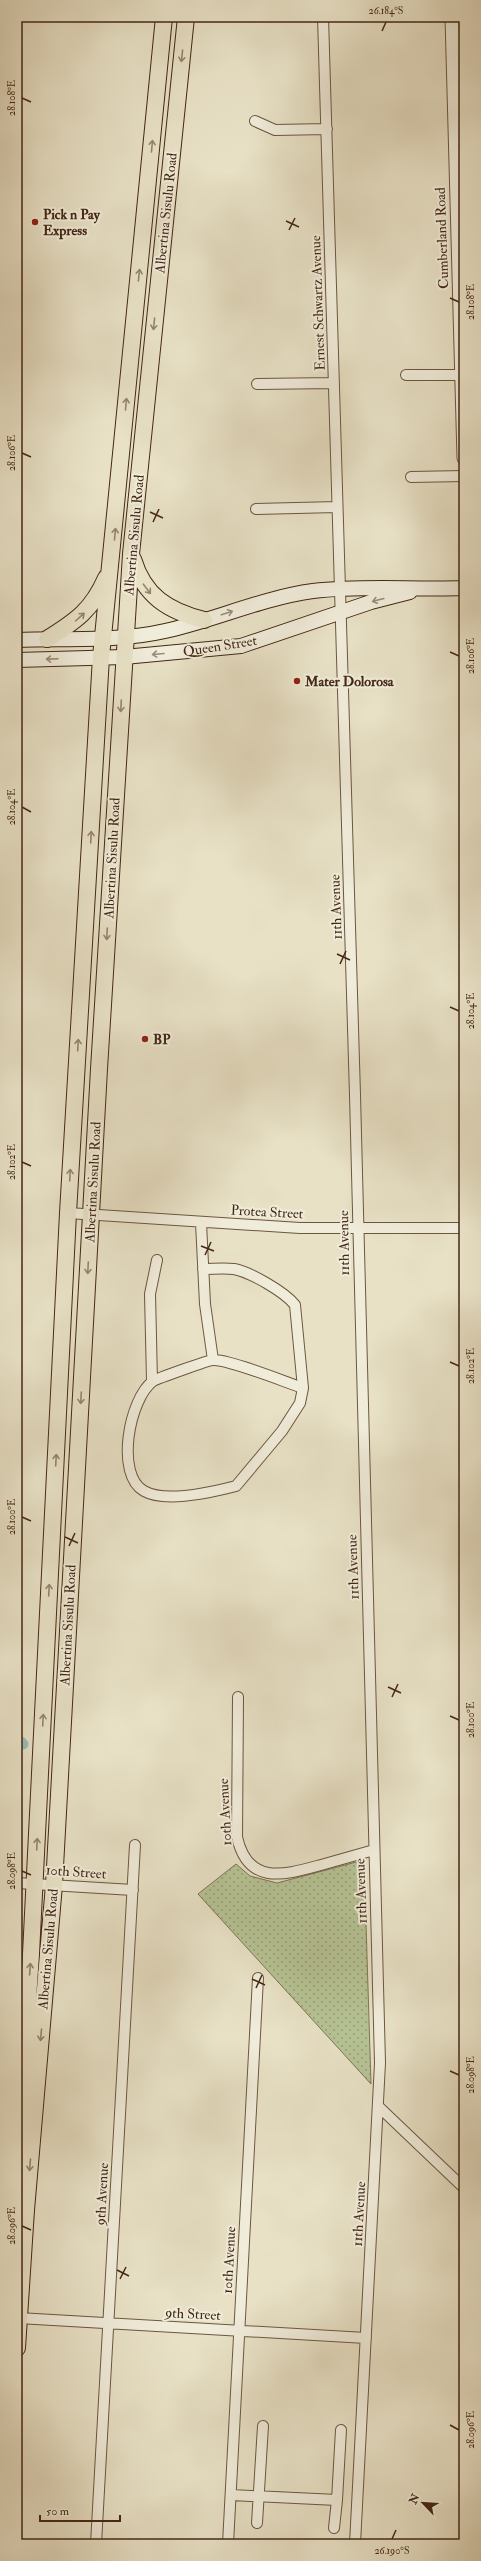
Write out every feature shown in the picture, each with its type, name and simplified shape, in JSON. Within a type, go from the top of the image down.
[{"type":"main road","name":"Albertina Sisulu Road","points":[[17,2166],[35,1883],[68,1214],[101,657],[112,564],[164,17]]},
{"type":"main road","name":"Albertina Sisulu Road","points":[[17,2348],[18,2318],[54,1884],[91,1215],[131,554],[186,17]]},
{"type":"main road","points":[[131,554],[137,573],[152,596],[170,609],[204,620]]},
{"type":"main road","points":[[47,639],[74,622],[91,606],[112,564]]},
{"type":"main road","name":"Queen Street","points":[[17,640],[103,638],[165,631],[289,595],[340,589],[393,587],[416,590],[464,588]]},
{"type":"main road","name":"Queen Street","points":[[17,660],[124,657],[241,646],[342,612],[416,590]]},
{"type":"street","name":"Ernest Schwartz Avenue","points":[[323,17],[328,129],[340,589]]},
{"type":"street","name":"Cumberland Road","points":[[452,17],[464,458]]},
{"type":"street","points":[[255,121],[275,130],[328,129]]},
{"type":"street","points":[[406,375],[462,375]]},
{"type":"street","points":[[256,384],[334,383]]},
{"type":"street","points":[[411,477],[464,476]]},
{"type":"street","points":[[256,509],[337,507]]},
{"type":"street","name":"11th Avenue","points":[[340,589],[342,612],[374,1850],[379,2108],[355,2544]]},
{"type":"street","name":"Protea Street","points":[[68,1214],[201,1223],[357,1229],[464,1228]]},
{"type":"street","points":[[201,1223],[203,1269],[213,1360]]},
{"type":"street","points":[[157,1260],[150,1294],[152,1382],[135,1411],[128,1429],[133,1481],[140,1488],[164,1497],[236,1486],[282,1431],[300,1403],[303,1388],[297,1311],[292,1301],[243,1272],[234,1269],[203,1269]]},
{"type":"street","points":[[152,1382],[213,1360],[303,1388]]},
{"type":"street","name":"10th Avenue","points":[[238,1697],[238,1837],[245,1859],[266,1874],[283,1875],[374,1850]]},
{"type":"street","name":"9th Avenue","points":[[96,2544],[135,1845]]},
{"type":"street","name":"10th Street","points":[[17,1882],[133,1890]]},
{"type":"street","name":"10th Avenue","points":[[228,2544],[258,1978]]},
{"type":"street","points":[[379,2108],[464,2188]]},
{"type":"street","name":"9th Street","points":[[18,2318],[366,2338]]},
{"type":"street","points":[[258,2523],[263,2426]]},
{"type":"street","points":[[334,2528],[341,2430]]},
{"type":"street","points":[[231,2495],[337,2500]]},
{"type":"green space","points":[[364,1860],[371,2084],[198,1894],[236,1864],[250,1876],[277,1883]]},
{"type":"waterway","points":[[17,1739],[23,1744]]},
{"type":"place","name":"Pick n Pay Express","points":[[35,222]]},
{"type":"place","name":"Mater Dolorosa","points":[[297,681]]},
{"type":"place","name":"BP","points":[[145,1039]]}]
